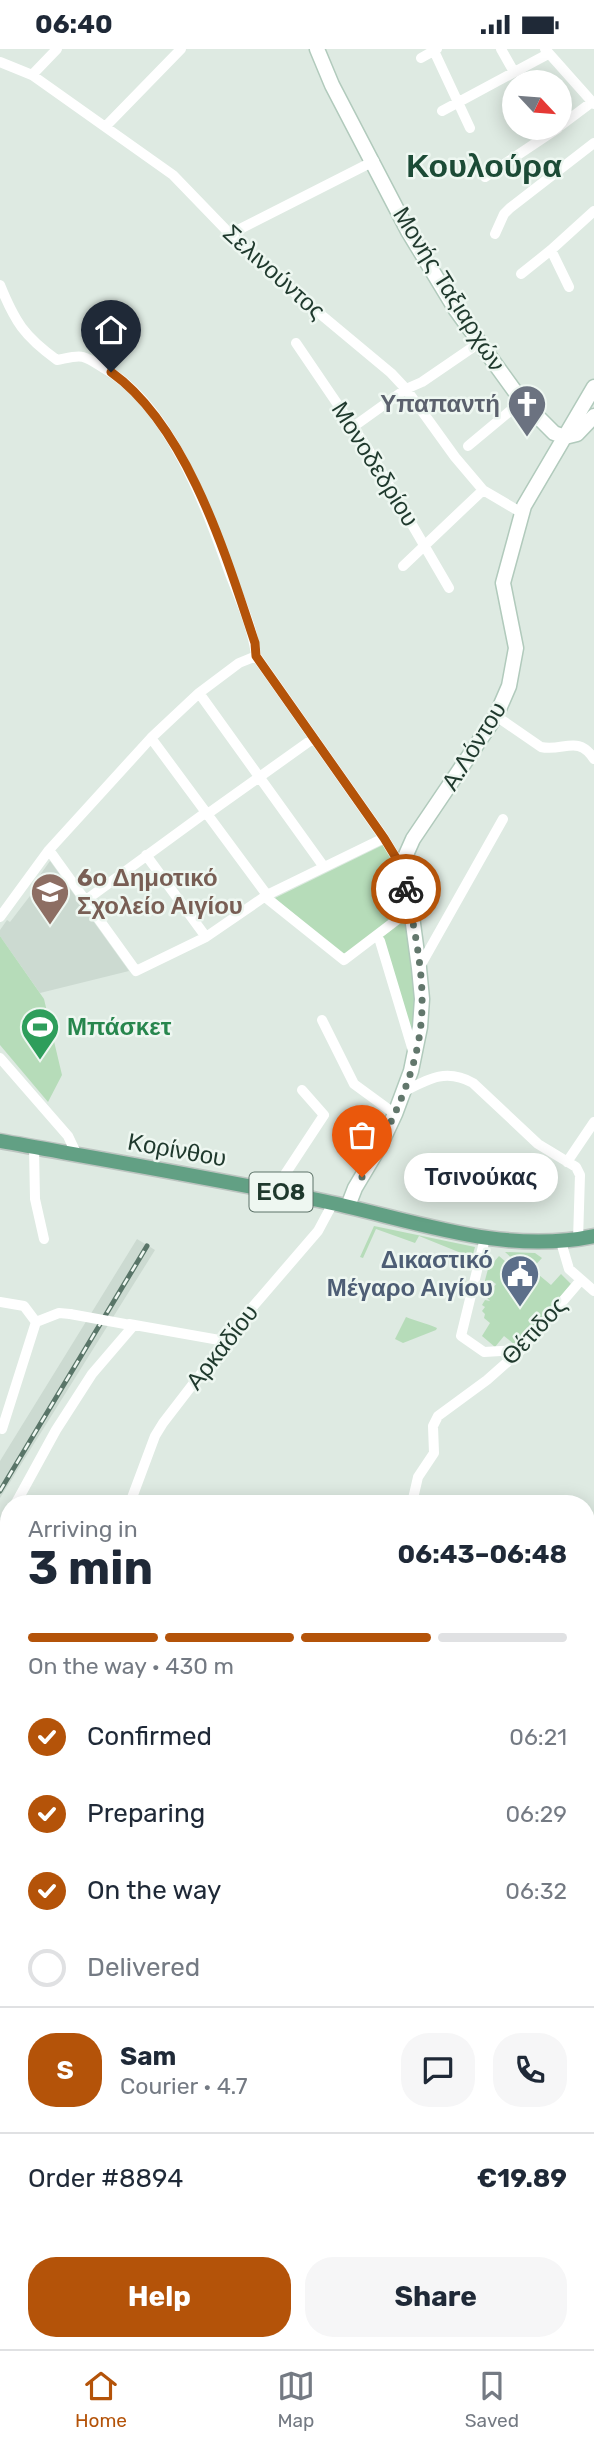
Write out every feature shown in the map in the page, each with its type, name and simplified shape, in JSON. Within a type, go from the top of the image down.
[{"type":"main road","name":"Μονής Ταξιαρχών","points":[[317,49],[332,85],[374,161],[408,231],[479,343],[522,401],[554,433],[565,437]]},
{"type":"main road","name":"Α.Λόντου","points":[[404,859],[413,839],[496,716],[509,686],[516,648],[503,583],[522,513],[527,499],[594,387]]},
{"type":"main road","points":[[565,437],[577,434],[594,416]]},
{"type":"main road","points":[[340,1204],[355,1188],[383,1139],[415,1057],[422,1008],[404,859]]},
{"type":"main road","name":"Κορίνθου","points":[[0,1141],[340,1204],[485,1238],[561,1242],[594,1236]]},
{"type":"street","points":[[32,75],[57,49]]},
{"type":"street","points":[[106,126],[181,49]]},
{"type":"street","points":[[501,49],[513,70]]},
{"type":"street","points":[[421,58],[436,50],[470,128]]},
{"type":"street","points":[[518,70],[550,52],[593,103],[572,118]]},
{"type":"street","name":"Σελινούντος","points":[[0,62],[32,75],[173,175],[277,278],[391,373],[483,490],[522,513]]},
{"type":"street","points":[[442,111],[502,79]]},
{"type":"street","points":[[485,177],[540,140]]},
{"type":"street","points":[[495,234],[504,214],[510,208],[594,143]]},
{"type":"street","points":[[230,234],[374,161]]},
{"type":"street","points":[[521,274],[594,211]]},
{"type":"street","points":[[551,250],[569,287]]},
{"type":"street","points":[[0,285],[13,317],[33,342],[57,360],[83,357],[111,372],[129,385],[145,403],[191,474],[238,594],[255,643],[256,656],[384,838],[404,859]]},
{"type":"street","name":"Μονοδεδρίου","points":[[296,343],[353,427],[449,588]]},
{"type":"street","points":[[353,427],[406,389],[479,343]]},
{"type":"street","points":[[468,446],[522,401]]},
{"type":"street","points":[[403,566],[483,490]]},
{"type":"street","points":[[0,917],[49,850],[151,738],[199,693],[239,663],[256,656]]},
{"type":"street","points":[[199,693],[324,867]]},
{"type":"street","points":[[496,716],[541,747],[579,745],[589,751],[594,759]]},
{"type":"street","points":[[151,738],[266,895],[344,960],[411,909]]},
{"type":"street","points":[[86,900],[314,738]]},
{"type":"street","points":[[419,968],[503,819]]},
{"type":"street","points":[[49,850],[135,971],[206,937],[266,895],[384,838]]},
{"type":"street","points":[[146,855],[206,937]]},
{"type":"street","points":[[380,941],[410,1049],[415,1057]]},
{"type":"street","points":[[322,1020],[354,1084],[395,1114]]},
{"type":"street","points":[[0,1058],[68,1136],[77,1155]]},
{"type":"street","points":[[403,1092],[437,1076],[465,1079],[473,1083],[538,1144],[576,1167],[580,1175],[578,1240]]},
{"type":"street","points":[[274,1191],[324,1115],[302,1090]]},
{"type":"street","points":[[567,1161],[594,1122]]},
{"type":"street","points":[[34,1147],[35,1199],[44,1239]]},
{"type":"street","name":"Αρκαδίου","points":[[133,1495],[155,1436],[225,1341],[340,1204]]},
{"type":"street","points":[[485,1238],[461,1336],[484,1352],[521,1350]]},
{"type":"street","points":[[561,1242],[569,1269],[580,1281],[594,1290]]},
{"type":"street","name":"Θέτιδος","points":[[414,1495],[418,1477],[434,1453],[435,1422],[438,1416],[487,1380],[521,1350],[580,1281]]},
{"type":"street","points":[[0,1302],[24,1306],[36,1322]]},
{"type":"street","points":[[36,1322],[59,1313],[71,1314],[225,1341]]},
{"type":"street","points":[[2,1429],[36,1322]]},
{"type":"street","points":[[20,1495],[92,1374],[129,1324]]},
{"type":"shaded area","name":"6ο Δημοτικό Σχολείο Αιγίου","points":[[50,861],[129,971],[40,993],[0,936],[0,930],[7,920],[10,922],[33,892],[30,889]]},
{"type":"shaded area","points":[[137,1239],[155,1250],[2,1495],[0,1461]]},
{"type":"green space","points":[[383,845],[396,865],[405,907],[344,956],[275,898]]},
{"type":"green space","points":[[406,918],[416,1001],[412,1040],[381,938]]},
{"type":"green space","points":[[0,936],[44,999],[62,1075],[48,1102],[0,1045]]},
{"type":"green space","points":[[374,1226],[475,1247],[470,1265],[463,1262],[466,1255],[419,1236],[415,1243],[376,1229],[363,1258],[360,1257]]},
{"type":"green space","points":[[505,1252],[535,1253],[542,1258],[528,1273]]},
{"type":"green space","name":"Δικαστικό Μέγαρο Αιγίου","points":[[499,1256],[534,1289],[531,1283],[539,1275],[551,1285],[561,1274],[571,1284],[542,1318],[538,1315],[532,1322],[536,1326],[518,1347],[504,1336],[495,1347],[482,1336],[490,1323],[484,1318],[482,1311],[485,1307],[482,1305],[485,1300],[490,1301],[486,1297],[496,1284],[492,1281],[488,1287],[484,1284],[488,1269]]},
{"type":"green space","points":[[406,1317],[437,1328],[403,1343],[395,1339]]},
{"type":"railway","points":[[0,1491],[147,1246]]},
{"type":"way so far","points":[[362,1177],[383,1139],[403,1092],[415,1057],[420,1027],[422,992],[406,889]]},
{"type":"place","name":"Υπαπαντή","points":[[527,438]]},
{"type":"place","name":"6ο Δημοτικό Σχολείο Αιγίου","points":[[50,926]]},
{"type":"place","name":"Μπάσκετ","points":[[40,1061]]},
{"type":"place","name":"Τσινούκας","points":[[362,1177]]},
{"type":"place","name":"Δικαστικό Μέγαρο Αιγίου","points":[[520,1308]]},
{"type":"district","name":"Κουλούρα","points":[[484,166]]},
{"type":"route","points":[[111,372],[129,385],[145,403],[186,464],[228,566],[255,643],[256,656],[384,838],[401,866],[406,889]]}]
